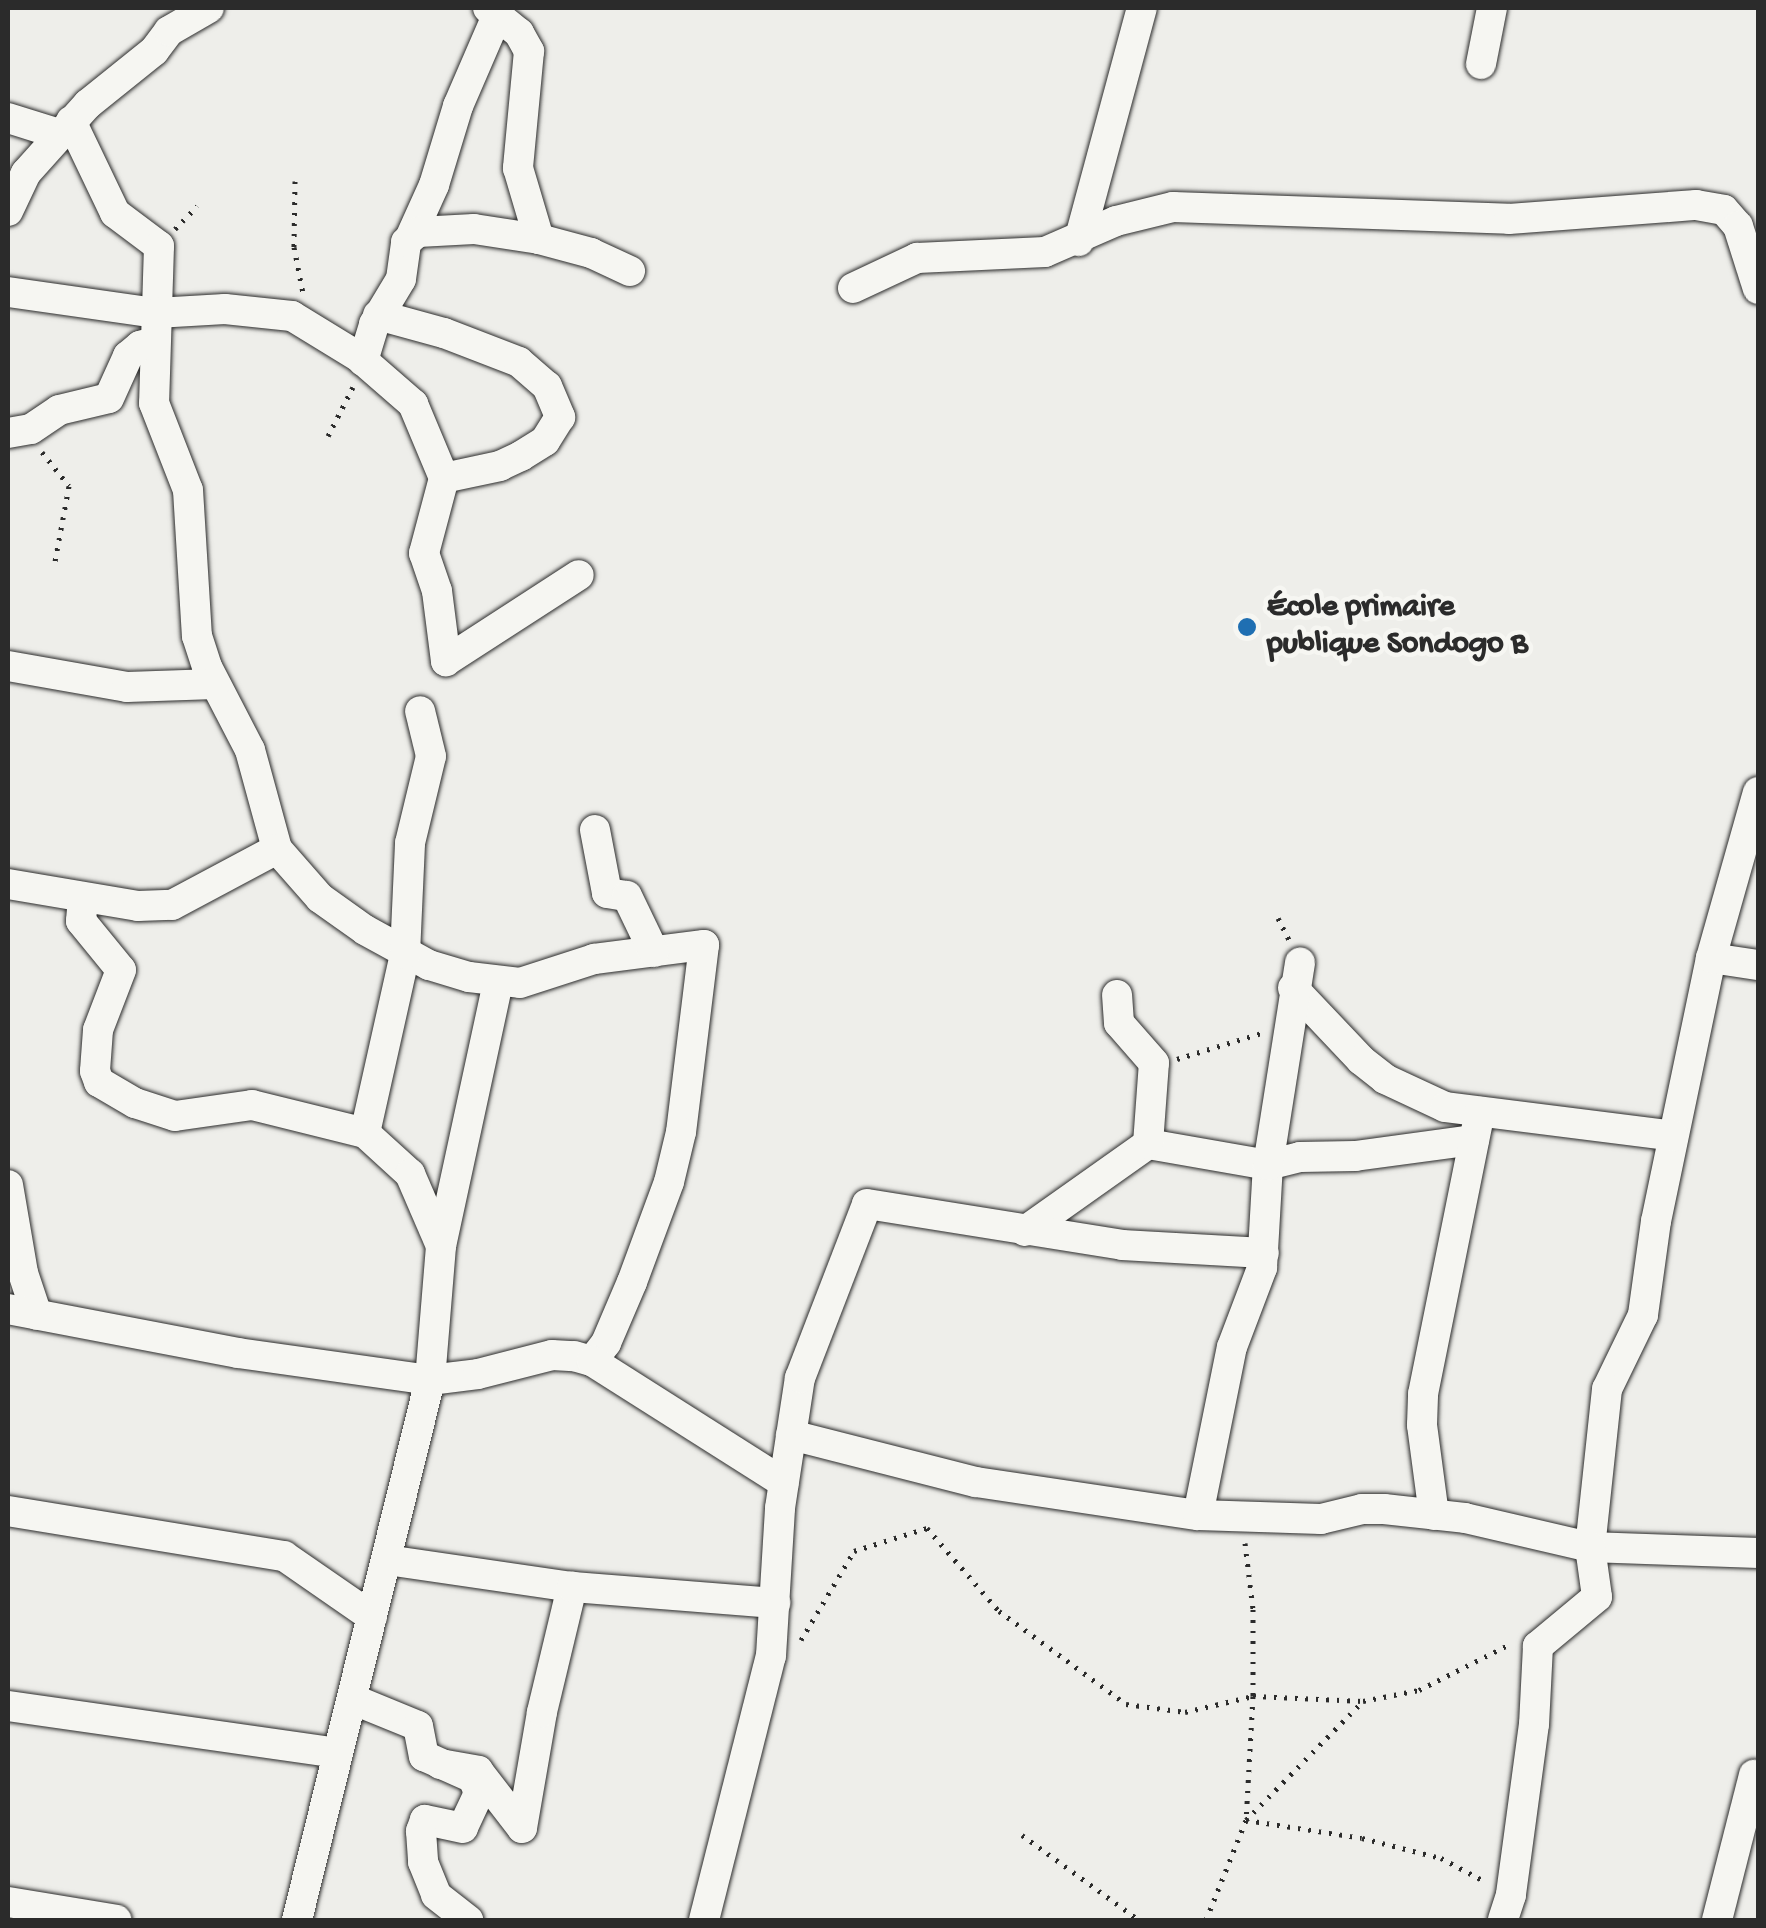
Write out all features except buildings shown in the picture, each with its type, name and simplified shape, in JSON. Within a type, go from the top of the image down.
[{"type":"street","points":[[8,212],[18,184],[65,127],[154,51],[168,31],[210,8]]},
{"type":"street","points":[[1079,241],[1142,8]]},
{"type":"street","points":[[1481,64],[1492,8]]},
{"type":"street","points":[[363,360],[378,315],[398,288],[404,250],[434,185],[493,12],[519,33],[529,51],[518,168],[538,239]]},
{"type":"street","points":[[8,118],[65,127]]},
{"type":"street","points":[[65,127],[115,213],[159,246],[154,403],[188,490],[197,636],[215,684],[250,750],[276,849],[320,898],[405,954],[428,965],[498,983],[542,978],[594,959],[704,946],[681,1132],[655,1226],[606,1343],[592,1360]]},
{"type":"street","points":[[852,288],[917,258],[1045,252],[1079,241],[1116,222],[1173,207],[1508,219],[1696,205],[1724,210],[1738,226],[1758,289]]},
{"type":"street","points":[[410,236],[443,228],[538,239],[591,253],[630,272]]},
{"type":"street","points":[[8,292],[155,327],[253,311],[292,316],[363,360],[413,404],[444,478],[424,553],[434,580],[446,661],[579,575]]},
{"type":"street","points":[[378,315],[519,362],[536,373],[555,399],[560,417],[545,441],[500,466],[444,478]]},
{"type":"street","points":[[15,432],[59,410],[109,398],[128,356],[155,327]]},
{"type":"street","points":[[8,666],[127,687],[215,684]]},
{"type":"street","points":[[365,1132],[405,954],[410,844],[431,756],[420,710]]},
{"type":"street","points":[[1507,1908],[1534,1724],[1538,1646],[1597,1597],[1590,1547],[1607,1390],[1643,1315],[1673,1136],[1711,958],[1758,792]]},
{"type":"street","points":[[595,830],[606,893],[627,896],[654,952]]},
{"type":"street","points":[[8,884],[82,898],[172,905],[276,849]]},
{"type":"street","points":[[82,898],[81,922],[121,970],[98,1030],[95,1070],[99,1082],[135,1103],[175,1116],[241,1104],[365,1132],[410,1174],[441,1246]]},
{"type":"street","points":[[1711,958],[1758,965]]},
{"type":"street","points":[[1198,1515],[1232,1347],[1264,1253],[1268,1165],[1296,976],[1361,1060],[1386,1079],[1478,1126]]},
{"type":"street","points":[[297,1920],[430,1380],[441,1246],[498,983]]},
{"type":"street","points":[[1117,995],[1124,1032],[1154,1063],[1148,1144]]},
{"type":"street","points":[[1025,1231],[1148,1144],[1268,1165],[1300,1157],[1355,1156],[1536,1115],[1673,1136]]},
{"type":"street","points":[[1434,1515],[1422,1425],[1423,1394],[1478,1126]]},
{"type":"street","points":[[8,1185],[23,1273],[22,1312],[238,1353],[430,1380],[478,1374],[552,1355],[592,1360],[784,1483]]},
{"type":"street","points":[[704,1920],[771,1656],[784,1483],[800,1378],[867,1204],[1122,1245],[1264,1253]]},
{"type":"street","points":[[791,1435],[976,1482],[1198,1515],[1242,1520],[1321,1519],[1362,1509],[1434,1515],[1590,1547],[1758,1553]]},
{"type":"street","points":[[8,1511],[284,1556],[372,1617]]},
{"type":"street","points":[[387,1560],[572,1587],[775,1603]]},
{"type":"street","points":[[440,1764],[478,1771],[522,1828],[542,1712],[572,1587]]},
{"type":"street","points":[[352,1699],[418,1726],[424,1756],[473,1778],[479,1793],[463,1828],[425,1820],[421,1831],[424,1862],[436,1895],[468,1920]]},
{"type":"street","points":[[8,1706],[338,1753]]},
{"type":"street","points":[[1717,1920],[1748,1853],[1757,1767]]},
{"type":"street","points":[[8,1902],[116,1920]]},
{"type":"path","points":[[295,181],[294,247],[310,326]]},
{"type":"path","points":[[328,436],[348,401],[363,360]]},
{"type":"path","points":[[15,432],[69,486],[54,567]]},
{"type":"path","points":[[1154,1063],[1206,1053],[1290,1024]]},
{"type":"path","points":[[1206,1920],[1246,1820],[1253,1609],[1242,1520]]},
{"type":"path","points":[[795,1650],[854,1550],[926,1528],[999,1611],[1126,1704],[1185,1712],[1253,1696],[1362,1701],[1419,1690],[1516,1641],[1538,1646]]},
{"type":"path","points":[[1246,1820],[1362,1701]]},
{"type":"path","points":[[1246,1820],[1362,1838],[1441,1858],[1507,1908]]},
{"type":"path","points":[[1022,1835],[1139,1920]]},
{"type":"place","name":"École primaire publique Sondogo B","points":[[1247,627]]}]
